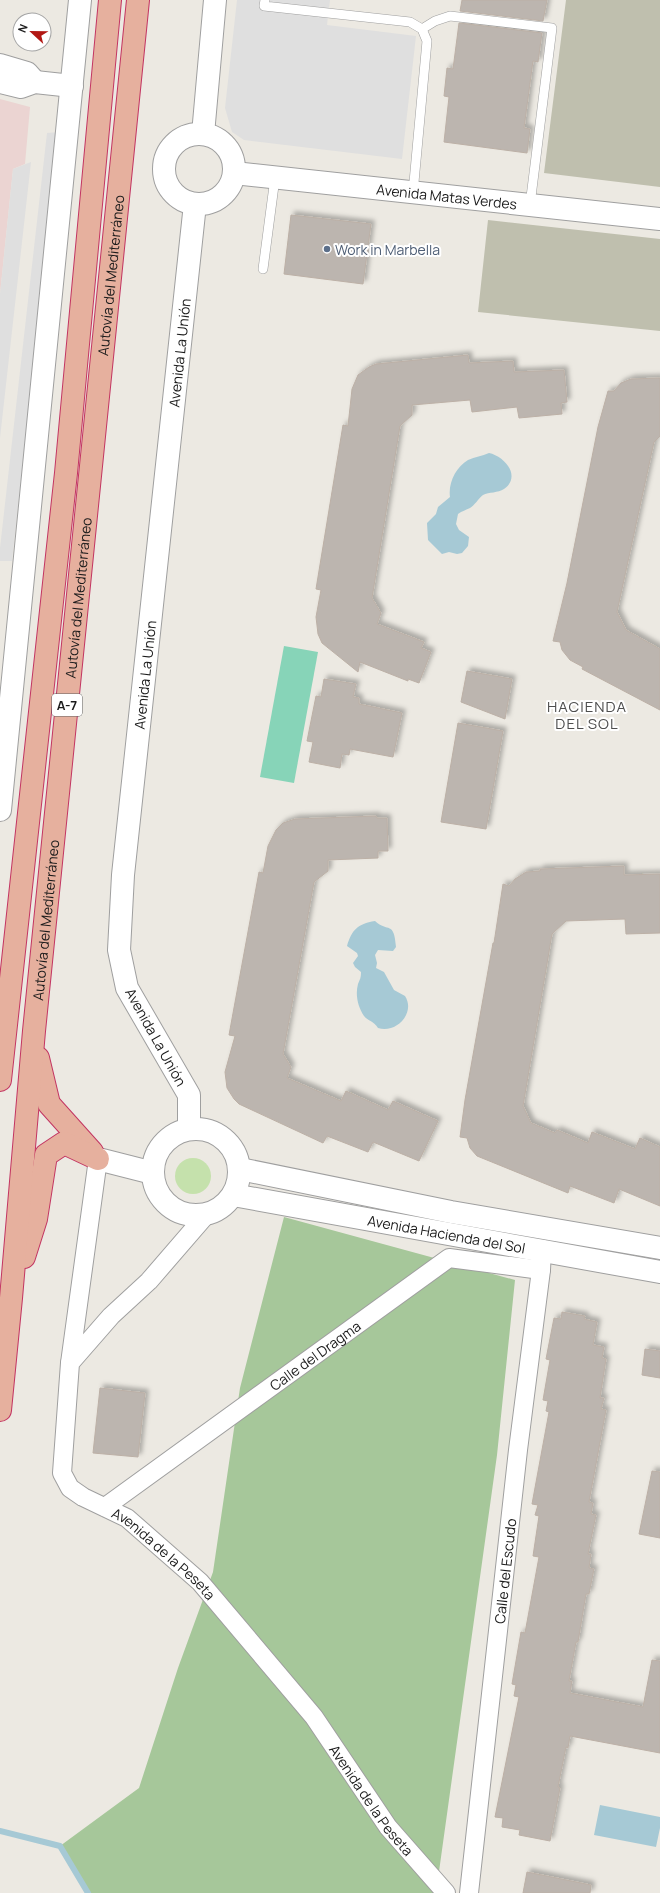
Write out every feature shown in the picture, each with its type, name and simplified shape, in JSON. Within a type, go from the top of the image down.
[{"type":"highway","name":"Autovía del Mediterráneo","points":[[0,1080],[2,1039],[66,473],[110,0]]},
{"type":"highway","name":"Autovía del Mediterráneo","points":[[0,1410],[12,1298],[34,1031],[138,0]]},
{"type":"highway","points":[[34,1031],[40,1069],[49,1104],[98,1159]]},
{"type":"highway","points":[[12,1298],[36,1219],[46,1155],[64,1143],[98,1159]]},
{"type":"street","points":[[0,810],[80,0]]},
{"type":"street","points":[[204,134],[215,0]]},
{"type":"street","points":[[0,64],[27,73],[35,82]]},
{"type":"street","points":[[0,82],[21,87],[35,82],[72,86]]},
{"type":"street","points":[[192,134],[204,134],[214,137],[223,143],[232,157],[234,173],[231,184],[225,193],[216,200],[195,204],[185,201],[175,195],[165,176],[165,165],[168,154],[174,145],[182,138],[192,134]]},
{"type":"street","name":"Avenida Matas Verdes","points":[[234,173],[660,219]]},
{"type":"street","name":"Avenida La Unión","points":[[189,1129],[189,1095],[127,988],[119,950],[123,875],[195,204]]},
{"type":"street","points":[[189,1129],[201,1129],[213,1132],[224,1138],[235,1152],[240,1169],[239,1183],[234,1195],[226,1204],[216,1211],[206,1215],[193,1216],[180,1213],[169,1206],[160,1197],[155,1185],[153,1173],[155,1160],[167,1139],[177,1133],[189,1129]]},
{"type":"street","points":[[98,1159],[153,1173]]},
{"type":"street","name":"Avenida de la Peseta","points":[[98,1159],[70,1363],[62,1473],[70,1488],[83,1497],[127,1518],[200,1582],[314,1717],[388,1827],[446,1893]]},
{"type":"street","name":"Avenida Hacienda del Sol","points":[[240,1169],[451,1212],[660,1248]]},
{"type":"street","name":"Avenida Hacienda del Sol","points":[[234,1195],[542,1260],[660,1272]]},
{"type":"street","points":[[70,1363],[110,1316],[149,1280],[206,1215]]},
{"type":"street","name":"Calle del Dragma","points":[[105,1508],[449,1258],[542,1260]]},
{"type":"street","name":"Calle del Escudo","points":[[469,1893],[518,1450],[542,1260]]},
{"type":"lane","points":[[265,0],[264,6],[410,22],[422,29],[427,41],[413,193]]},
{"type":"lane","points":[[422,29],[435,20],[450,16],[552,28],[530,206]]},
{"type":"lane","points":[[263,269],[275,178]]},
{"type":"shaded area","points":[[237,0],[330,0],[327,25],[416,36],[402,159],[244,140],[232,132],[225,108]]},
{"type":"shaded area","points":[[566,0],[660,0],[660,187],[544,173]]},
{"type":"shaded area","points":[[0,99],[30,107],[25,164],[13,169],[0,294]]},
{"type":"shaded area","points":[[59,132],[12,561],[0,561],[0,548],[47,133]]},
{"type":"shaded area","points":[[31,162],[0,438],[0,294],[13,169]]},
{"type":"shaded area","points":[[488,220],[660,239],[660,331],[478,312]]},
{"type":"green space","points":[[284,646],[318,652],[294,783],[260,777]]},
{"type":"green space","points":[[197,1158],[206,1163],[210,1169],[210,1183],[206,1189],[197,1194],[189,1194],[180,1189],[176,1183],[175,1172],[180,1163],[186,1159]]},
{"type":"green space","points":[[284,1217],[515,1280],[497,1455],[436,1893],[88,1893],[60,1846],[139,1788],[178,1668],[213,1572],[240,1388]]},
{"type":"water","points":[[489,453],[500,458],[509,467],[511,478],[509,484],[502,490],[483,495],[472,507],[458,514],[456,524],[459,530],[469,537],[468,546],[462,553],[457,554],[449,552],[442,554],[428,540],[427,523],[436,514],[438,507],[450,497],[450,486],[460,467],[468,460]]},
{"type":"water","points":[[375,921],[392,930],[394,933],[396,947],[393,951],[378,950],[375,955],[377,963],[376,968],[384,972],[394,990],[405,996],[408,1003],[406,1015],[402,1021],[391,1028],[385,1029],[378,1028],[364,1016],[360,1009],[357,992],[361,972],[353,963],[358,956],[357,953],[347,946],[353,932],[356,929],[364,924]]},
{"type":"water","points":[[600,1805],[660,1817],[660,1828],[656,1847],[594,1835]]},
{"type":"building","points":[[462,0],[547,0],[543,21],[460,11]]},
{"type":"building","points":[[459,23],[542,33],[538,62],[533,61],[524,128],[530,129],[527,153],[444,142],[449,97],[444,96],[447,68],[453,69]]},
{"type":"building","name":"Work in Marbella","points":[[291,215],[371,224],[363,284],[284,274]]},
{"type":"building","points":[[468,355],[469,363],[513,361],[514,372],[564,370],[567,402],[561,403],[562,414],[519,418],[517,407],[472,412],[470,400],[412,405],[412,415],[400,426],[372,598],[381,613],[377,624],[424,642],[421,648],[431,652],[419,683],[408,679],[408,681],[360,662],[358,672],[322,643],[318,634],[316,617],[321,590],[316,589],[343,425],[348,426],[352,389],[358,375],[376,364]]},
{"type":"building","points":[[660,378],[660,436],[654,442],[617,612],[626,630],[660,649],[660,710],[582,669],[583,667],[570,660],[562,650],[560,642],[553,641],[567,583],[598,427],[608,391],[614,391],[621,383],[631,379]]},
{"type":"building","points":[[467,671],[512,679],[505,719],[461,702]]},
{"type":"building","points":[[324,679],[356,684],[353,697],[359,698],[359,704],[402,713],[393,757],[350,749],[349,755],[342,754],[340,768],[309,762],[313,742],[307,741],[316,696],[321,697]]},
{"type":"building","points":[[458,723],[503,731],[486,829],[441,822]]},
{"type":"building","points":[[376,816],[377,818],[387,818],[388,851],[378,851],[378,858],[328,860],[328,871],[314,882],[283,1054],[291,1067],[287,1078],[341,1101],[346,1091],[388,1110],[393,1101],[438,1121],[419,1161],[373,1142],[368,1152],[327,1136],[323,1143],[239,1104],[227,1088],[225,1072],[235,1036],[229,1035],[259,872],[263,873],[268,846],[276,830],[283,823],[295,819]]},
{"type":"building","points":[[624,866],[624,875],[660,874],[660,933],[626,934],[625,919],[566,921],[552,934],[523,1106],[531,1123],[555,1133],[557,1130],[588,1143],[592,1132],[635,1149],[640,1138],[660,1147],[660,1206],[619,1189],[614,1203],[570,1186],[568,1193],[477,1156],[470,1148],[467,1138],[460,1137],[465,1100],[494,943],[503,884],[509,886],[515,879],[526,872],[540,871],[540,869]]},
{"type":"building","points":[[562,1312],[585,1316],[584,1319],[597,1322],[593,1345],[604,1347],[602,1358],[606,1359],[600,1398],[604,1398],[601,1409],[606,1410],[589,1502],[593,1503],[591,1514],[596,1515],[588,1554],[591,1554],[589,1568],[594,1569],[589,1594],[586,1594],[578,1642],[576,1642],[569,1681],[572,1681],[570,1693],[643,1707],[652,1660],[660,1661],[660,1753],[570,1736],[568,1748],[566,1747],[558,1787],[560,1788],[550,1841],[519,1835],[520,1830],[502,1827],[503,1818],[495,1817],[519,1697],[514,1696],[516,1685],[512,1684],[521,1632],[525,1633],[539,1557],[533,1556],[539,1516],[535,1515],[538,1505],[532,1504],[549,1412],[546,1411],[548,1401],[543,1400],[550,1360],[546,1359],[554,1318],[561,1319]]},
{"type":"building","points":[[645,1349],[660,1351],[660,1378],[642,1375]]},
{"type":"building","points":[[100,1388],[145,1393],[138,1457],[93,1453]]},
{"type":"building","points":[[652,1471],[660,1472],[660,1538],[639,1534]]},
{"type":"building","points":[[527,1872],[591,1885],[590,1893],[523,1893]]},
{"type":"waterway","points":[[0,1831],[60,1846],[88,1893]]},
{"type":"place","name":"Work in Marbella","points":[[327,249]]},
{"type":"district","name":"HACIENDA DEL SOL","points":[[587,714]]}]
